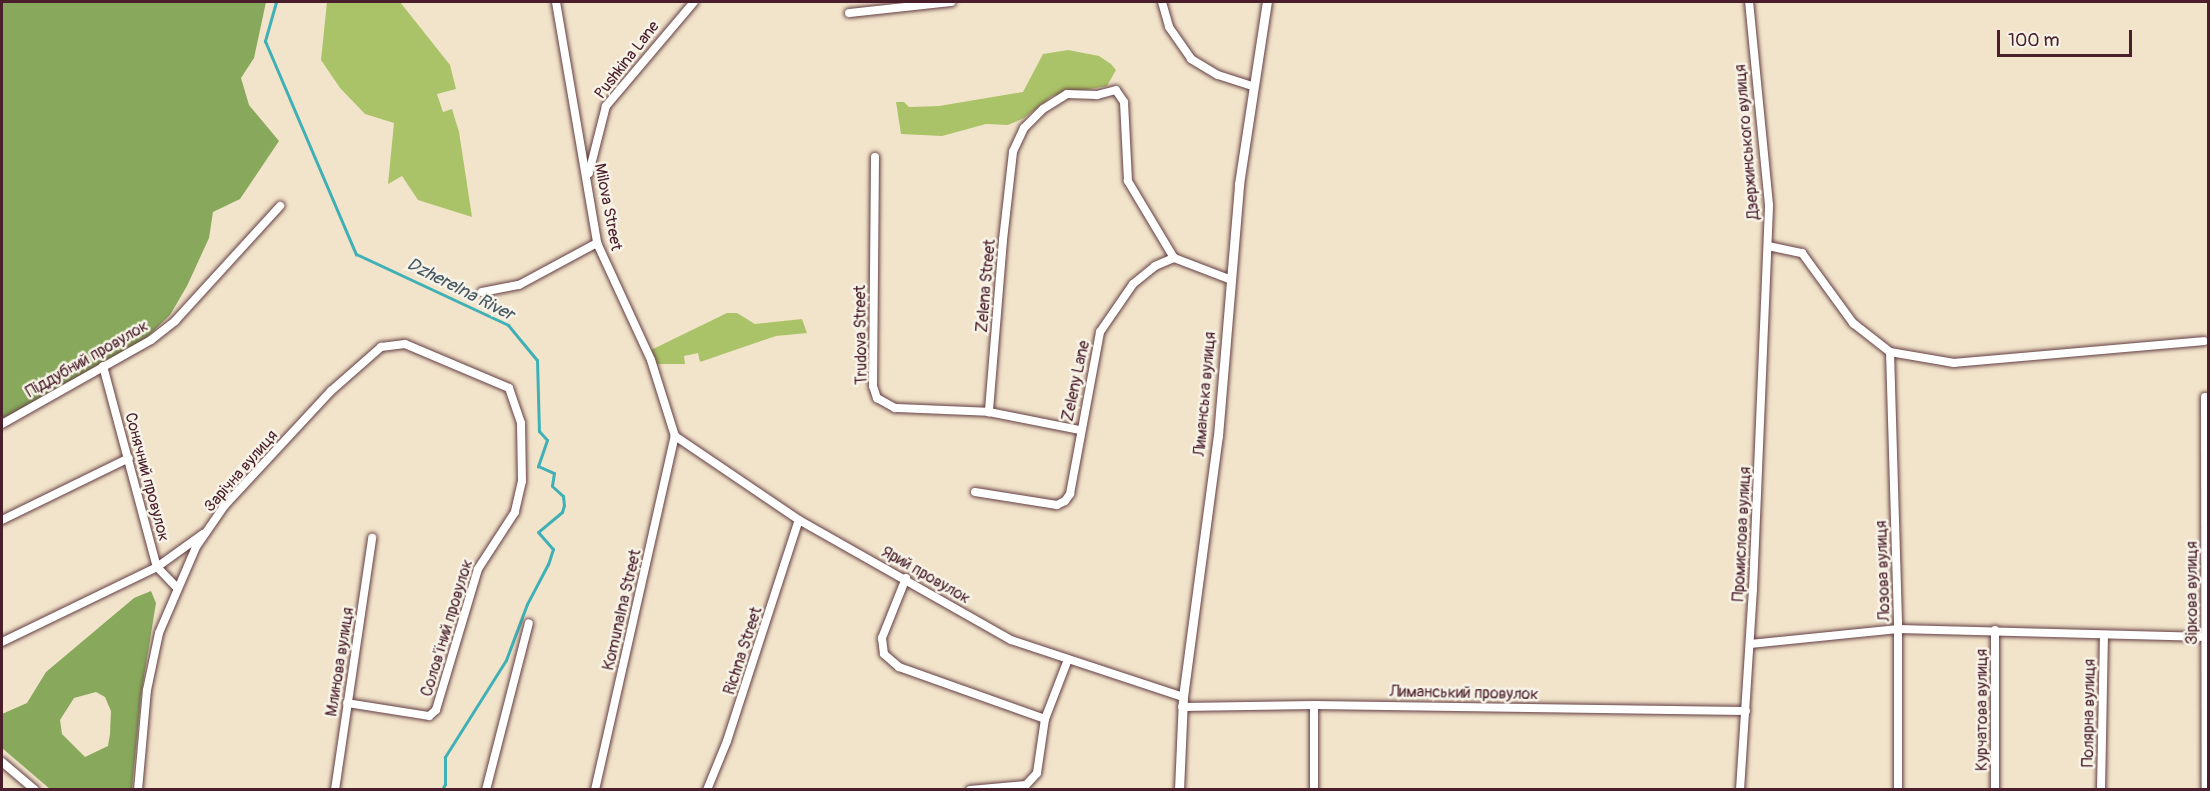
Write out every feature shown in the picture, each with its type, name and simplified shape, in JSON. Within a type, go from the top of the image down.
[{"type":"street","name":"Pushkina Lane","points":[[588,177],[606,106],[694,2]]},
{"type":"street","points":[[849,13],[951,2]]},
{"type":"street","points":[[1162,2],[1169,27],[1191,59],[1218,75],[1251,86]]},
{"type":"street","name":"Лиманська вулиця","points":[[1179,789],[1182,702],[1218,436],[1229,279],[1251,86],[1267,2]]},
{"type":"street","name":"Дзержинського вулиця","points":[[1749,2],[1768,205],[1767,280]]},
{"type":"street","name":"Milova Street","points":[[558,4],[597,243],[651,360],[675,436]]},
{"type":"street","name":"Zelena Street","points":[[989,412],[1013,152],[1030,121],[1067,94],[1096,95],[1116,90],[1124,102],[1128,182],[1174,258]]},
{"type":"street","name":"Trudova Street","points":[[875,157],[873,386],[877,398],[895,408],[989,412]]},
{"type":"street","name":"Піддубний провулок","points":[[2,424],[151,340],[175,321],[280,206]]},
{"type":"street","points":[[482,292],[519,285],[597,243]]},
{"type":"street","points":[[1768,246],[1802,253],[1853,322],[1890,352],[1954,363],[2204,341]]},
{"type":"street","points":[[1174,258],[1229,279]]},
{"type":"street","name":"Zeleny Lane","points":[[975,492],[1051,504],[1065,501],[1070,494],[1080,430],[1100,332],[1133,284],[1155,266],[1174,258]]},
{"type":"street","name":"Промислова вулиця","points":[[1740,789],[1750,644],[1767,280]]},
{"type":"street","name":"Зарічна вулиця","points":[[138,789],[147,690],[159,633],[177,588],[208,530],[225,505],[331,391],[381,347],[405,344],[450,366],[502,382],[516,401]]},
{"type":"street","name":"Лозова вулиця","points":[[1890,352],[1898,629],[1898,789]]},
{"type":"street","name":"Сонячний провулок","points":[[103,366],[157,567],[177,588]]},
{"type":"street","name":"Зіркова вулиця","points":[[2205,397],[2206,789]]},
{"type":"street","name":"Солов'їний провулок","points":[[347,703],[429,716],[436,710],[478,569],[515,512],[522,481],[521,423],[516,401]]},
{"type":"street","points":[[989,412],[1080,430]]},
{"type":"street","name":"Ярий провулок","points":[[675,436],[799,520],[906,578],[1011,640],[1182,702]]},
{"type":"street","name":"Komunalna Street","points":[[595,789],[675,436]]},
{"type":"street","points":[[2,520],[129,458]]},
{"type":"street","name":"Richna Street","points":[[707,789],[727,741],[799,520]]},
{"type":"street","points":[[2,642],[157,567],[208,530]]},
{"type":"street","name":"Млинова вулиця","points":[[335,789],[372,538]]},
{"type":"street","points":[[906,578],[882,638],[884,654],[898,667],[1045,719]]},
{"type":"street","points":[[486,789],[529,623]]},
{"type":"street","points":[[1750,644],[1898,629],[2207,637]]},
{"type":"street","name":"Курчатова вулиця","points":[[1995,630],[1995,789]]},
{"type":"street","name":"Полярна вулиця","points":[[2101,789],[2104,636]]},
{"type":"street","points":[[970,789],[1026,785],[1036,773],[1045,719],[1067,662]]},
{"type":"street","name":"Лиманський провулок","points":[[1182,702],[1746,711]]},
{"type":"street","points":[[1314,705],[1314,789]]},
{"type":"street","points":[[2,762],[35,789]]},
{"type":"green space","points":[[2,2],[266,2],[254,58],[241,78],[249,105],[279,141],[240,199],[213,212],[209,238],[187,286],[170,315],[146,338],[2,419]]},
{"type":"green space","points":[[327,2],[400,2],[450,65],[456,89],[437,94],[443,112],[452,109],[459,132],[472,217],[418,200],[402,176],[388,184],[394,123],[365,114],[340,88],[321,60]]},
{"type":"green space","points":[[1068,50],[1099,56],[1111,64],[1116,70],[1107,86],[1052,96],[1024,118],[1008,125],[986,124],[942,136],[901,134],[896,102],[904,102],[909,107],[939,106],[1023,92],[1043,54]]},
{"type":"green space","points":[[727,313],[737,313],[755,324],[802,319],[807,333],[776,336],[700,362],[698,353],[684,356],[685,364],[657,364],[651,350]]},
{"type":"green space","points":[[151,591],[156,603],[141,695],[132,789],[50,789],[2,748],[2,714],[27,703],[46,672],[134,598]],"holes":[[[96,692],[105,697],[111,711],[108,746],[85,757],[62,734],[60,720],[74,698]]]},
{"type":"waterway","name":"Dzherelna River","points":[[276,2],[265,41],[356,254],[508,325],[537,360],[539,431],[547,440],[538,466],[554,473],[552,486],[563,496],[564,505],[562,512],[538,532],[553,549],[548,564],[527,604],[506,660],[445,757],[445,784],[442,790]]}]
